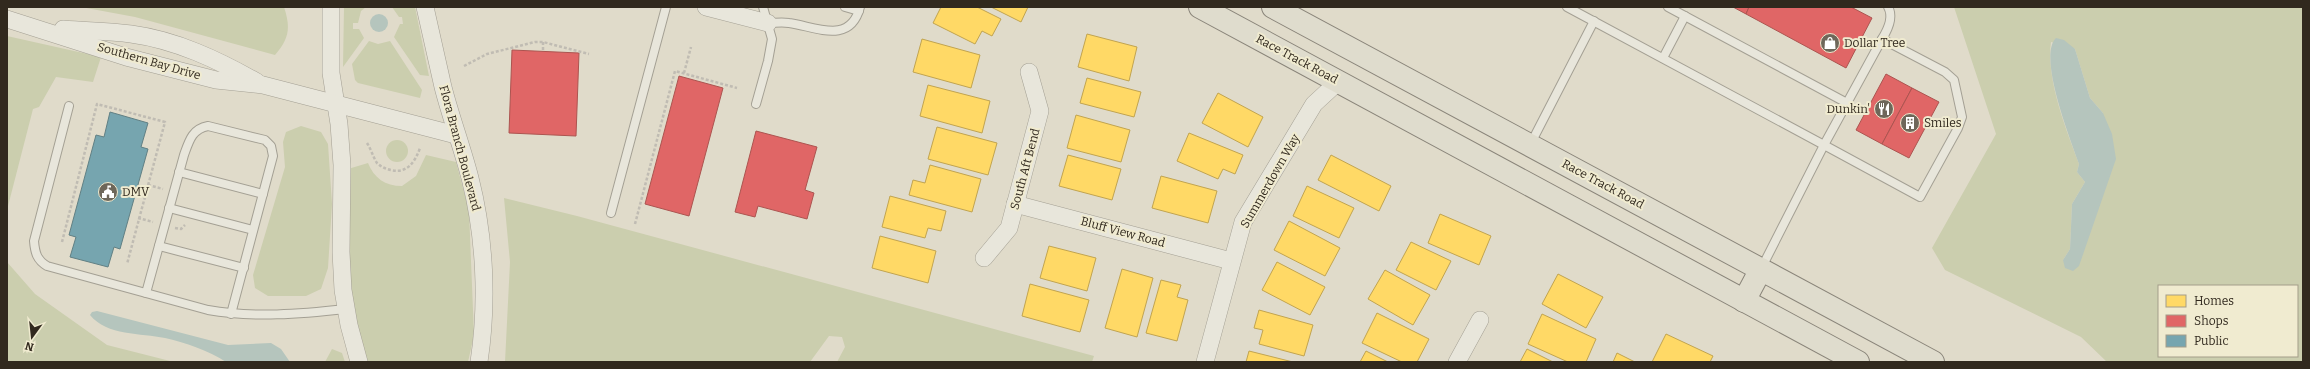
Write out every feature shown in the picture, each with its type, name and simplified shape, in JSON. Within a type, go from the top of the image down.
[{"type":"main road","name":"Race Track Road","points":[[1200,7],[1858,362]]},
{"type":"main road","name":"Race Track Road","points":[[1273,7],[1933,362]]},
{"type":"main road","points":[[1744,301],[1761,269]]},
{"type":"street","points":[[331,7],[331,74],[336,104],[342,165],[341,252],[346,309],[359,362]]},
{"type":"street","name":"Flora Branch Boulevard","points":[[426,7],[456,135],[470,177],[478,218],[482,260],[483,301],[479,362]]},
{"type":"street","points":[[706,7],[768,23]]},
{"type":"street","name":"Southern Bay Drive","points":[[7,19],[150,63],[216,80],[263,85],[456,135]]},
{"type":"street","name":"Southern Bay Drive","points":[[37,28],[131,34],[158,40],[223,62],[263,85]]},
{"type":"street","points":[[150,63],[158,40]]},
{"type":"street","name":"South Aft Bend","points":[[984,258],[1009,228],[1040,111],[1029,72]]},
{"type":"street","name":"Summerdown Way","points":[[1205,362],[1231,261],[1243,222],[1305,122],[1314,104],[1339,81]]},
{"type":"street","name":"Bluff View Road","points":[[1015,204],[1231,261]]},
{"type":"street","points":[[1457,362],[1480,320]]},
{"type":"lane","points":[[611,214],[666,7]]},
{"type":"lane","points":[[756,104],[772,39],[763,7]]},
{"type":"lane","points":[[768,23],[790,23],[825,32],[839,30],[851,22],[860,9],[845,7]]},
{"type":"lane","points":[[1567,7],[1920,197],[1958,128],[1962,117],[1954,80],[1945,72],[1882,40]]},
{"type":"lane","points":[[1668,7],[1847,103]]},
{"type":"lane","points":[[1761,269],[1824,145],[1889,26],[1890,10],[1888,7]]},
{"type":"lane","points":[[1663,58],[1685,16]]},
{"type":"lane","points":[[1530,145],[1594,21]]},
{"type":"lane","points":[[70,106],[34,241],[37,258],[47,266],[208,310],[231,314],[313,312],[346,309]]},
{"type":"lane","points":[[146,293],[179,172],[191,136],[200,127],[208,126],[265,140],[272,146],[273,156],[231,314]]},
{"type":"lane","points":[[179,172],[263,194]]},
{"type":"lane","points":[[170,208],[253,230]]},
{"type":"lane","points":[[159,246],[244,268]]},
{"type":"path","points":[[543,42],[543,51]]},
{"type":"path","points":[[464,66],[487,54],[543,42],[589,54]]},
{"type":"path","points":[[684,73],[691,47]]},
{"type":"path","points":[[635,224],[675,71],[737,88]]},
{"type":"path","points":[[62,242],[97,104],[165,122],[138,218],[127,264]]},
{"type":"path","points":[[367,143],[378,164],[385,169],[397,172],[405,170],[413,164],[420,148]]},
{"type":"path","points":[[138,218],[181,229],[186,224],[192,226]]},
{"type":"green space","points":[[81,7],[284,7],[288,27],[286,38],[275,55],[135,17]]},
{"type":"green space","points":[[344,7],[366,7],[361,11],[358,23],[353,23],[353,29],[359,29],[364,38],[343,67]]},
{"type":"green space","points":[[392,7],[415,7],[429,76],[420,75],[394,37],[400,24],[403,24],[402,17],[399,17]]},
{"type":"green space","points":[[1954,7],[2303,7],[2303,362],[2107,362],[2081,337],[1945,270],[1932,248],[1996,134]],"holes":[[[2051,42],[2075,49],[2090,98],[2103,113],[2102,196],[2087,240],[2063,260],[2070,249],[2072,204],[2085,182],[2077,172],[2079,164],[2063,120],[2054,88],[2050,57]]]},
{"type":"green space","points":[[7,36],[101,57],[93,82],[56,77],[39,107],[33,109],[7,210]]},
{"type":"green space","points":[[369,41],[378,44],[390,41],[422,90],[420,98],[358,83],[355,80],[352,64]]},
{"type":"green space","points":[[301,126],[321,132],[328,144],[332,204],[328,268],[321,289],[306,296],[268,296],[255,288],[253,275],[285,167],[283,142],[286,132]]},
{"type":"green space","points":[[397,140],[405,143],[408,151],[405,159],[397,162],[389,159],[386,151],[389,143]]},
{"type":"green space","points":[[426,155],[456,162],[469,211],[474,335],[468,362],[365,362],[358,339],[350,291],[348,266],[348,169],[368,163],[373,173],[385,183],[402,186],[416,176]]},
{"type":"green space","points":[[504,198],[577,216],[1094,356],[1092,362],[837,362],[845,347],[842,337],[829,336],[810,362],[505,362],[510,262]]},
{"type":"green space","points":[[7,262],[35,294],[107,345],[174,362],[7,362]]},
{"type":"green space","points":[[332,349],[342,353],[345,362],[325,362]]},
{"type":"shaded area","points":[[379,14],[385,17],[388,23],[385,29],[379,32],[373,29],[370,23],[373,17]]},
{"type":"shaded area","points":[[2056,38],[2064,40],[2075,49],[2090,98],[2103,113],[2112,134],[2116,159],[2079,266],[2073,271],[2065,268],[2063,260],[2070,249],[2072,204],[2085,182],[2077,172],[2079,164],[2063,119],[2053,80],[2050,62],[2051,48]]},
{"type":"shaded area","points":[[97,311],[228,345],[271,343],[281,349],[290,362],[226,362],[197,347],[180,342],[106,327],[97,322],[90,315],[92,312]]},
{"type":"building: Homes","points":[[941,7],[977,7],[1001,19],[992,36],[982,31],[975,44],[933,23]]},
{"type":"building: Homes","points":[[991,7],[1028,7],[1021,22]]},
{"type":"building: Homes","points":[[1087,34],[1137,47],[1129,81],[1078,67]]},
{"type":"building: Homes","points":[[922,39],[980,55],[971,88],[913,72]]},
{"type":"building: Homes","points":[[1087,78],[1141,92],[1134,117],[1080,103]]},
{"type":"building: Homes","points":[[928,85],[990,101],[982,133],[920,116]]},
{"type":"building: Homes","points":[[1218,93],[1263,117],[1248,147],[1202,123]]},
{"type":"building: Homes","points":[[1076,115],[1130,130],[1121,162],[1067,148]]},
{"type":"building: Homes","points":[[937,127],[997,143],[988,175],[928,159]]},
{"type":"building: Homes","points":[[1189,133],[1243,155],[1235,174],[1223,169],[1218,179],[1177,161]]},
{"type":"building: Homes","points":[[1068,155],[1121,169],[1112,200],[1059,186]]},
{"type":"building: Homes","points":[[1331,155],[1391,186],[1379,211],[1318,180]]},
{"type":"building: Homes","points":[[930,165],[981,179],[972,212],[909,195],[913,180],[925,183]]},
{"type":"building: Homes","points":[[1161,176],[1217,191],[1208,223],[1152,208]]},
{"type":"building: Homes","points":[[1307,186],[1354,208],[1339,238],[1293,216]]},
{"type":"building: Homes","points":[[890,196],[946,211],[941,231],[928,228],[925,238],[882,227]]},
{"type":"building: Homes","points":[[1440,214],[1491,236],[1479,265],[1428,243]]},
{"type":"building: Homes","points":[[1289,221],[1340,248],[1325,276],[1274,250]]},
{"type":"building: Homes","points":[[880,236],[936,251],[928,283],[872,268]]},
{"type":"building: Homes","points":[[1411,242],[1451,261],[1436,290],[1396,270]]},
{"type":"building: Homes","points":[[1049,246],[1096,258],[1087,291],[1040,278]]},
{"type":"building: Homes","points":[[1277,262],[1325,287],[1310,315],[1262,290]]},
{"type":"building: Homes","points":[[1122,269],[1153,278],[1137,337],[1105,328]]},
{"type":"building: Homes","points":[[1385,270],[1430,295],[1413,325],[1368,299]]},
{"type":"building: Homes","points":[[1558,274],[1603,297],[1586,328],[1542,304]]},
{"type":"building: Homes","points":[[1161,280],[1181,285],[1177,297],[1188,300],[1177,341],[1146,333]]},
{"type":"building: Homes","points":[[1030,284],[1089,300],[1080,332],[1022,316]]},
{"type":"building: Homes","points":[[1259,310],[1313,325],[1304,356],[1259,344],[1263,330],[1254,328]]},
{"type":"building: Homes","points":[[1377,313],[1429,339],[1417,362],[1402,362],[1362,343]]},
{"type":"building: Homes","points":[[1542,314],[1596,339],[1586,362],[1568,362],[1528,344]]},
{"type":"building: Homes","points":[[1666,334],[1713,356],[1710,362],[1652,362]]},
{"type":"building: Homes","points":[[1527,349],[1553,362],[1520,362]]},
{"type":"building: Homes","points":[[1249,351],[1293,362],[1246,362]]},
{"type":"building: Homes","points":[[1366,351],[1388,362],[1360,362]]},
{"type":"building: Homes","points":[[1617,353],[1635,362],[1613,362]]},
{"type":"building: Shops","points":[[1733,7],[1749,7],[1746,14]]},
{"type":"building: Shops","name":"Dollar Tree","points":[[1749,7],[1851,7],[1872,18],[1846,68],[1746,14]]},
{"type":"building: Shops","points":[[512,50],[579,53],[576,136],[509,133]]},
{"type":"building: Shops","name":"Dunkin'","points":[[1886,74],[1912,88],[1882,144],[1856,130]]},
{"type":"building: Shops","points":[[679,76],[723,88],[689,216],[645,204]]},
{"type":"building: Shops","name":"Smiles","points":[[1912,88],[1939,102],[1909,158],[1882,144]]},
{"type":"building: Shops","points":[[756,131],[817,147],[805,190],[814,193],[807,219],[758,206],[755,217],[735,212]]},
{"type":"building: Public","name":"DMV","points":[[110,112],[148,123],[141,147],[148,149],[120,249],[114,247],[108,267],[70,257],[76,237],[69,235],[96,135],[104,137]]},
{"type":"place","name":"Dollar Tree","points":[[1830,43]]},
{"type":"place","name":"Dunkin'","points":[[1884,109]]},
{"type":"place","name":"Smiles","points":[[1910,123]]},
{"type":"place","name":"DMV","points":[[108,192]]}]
